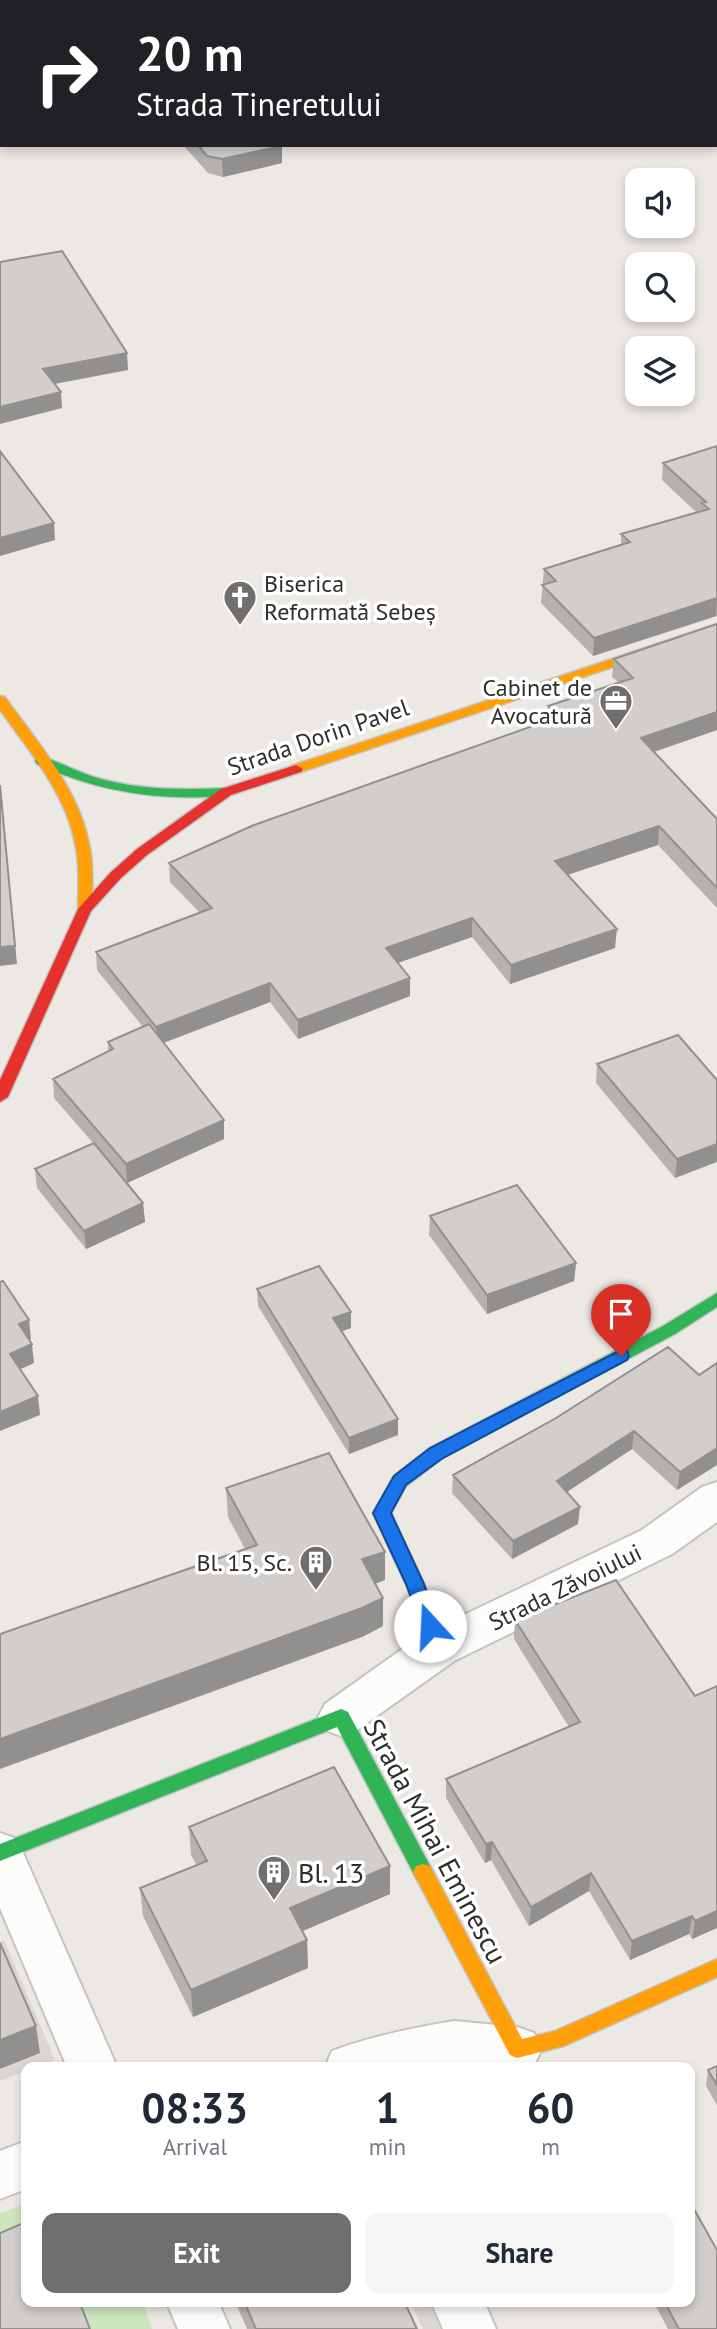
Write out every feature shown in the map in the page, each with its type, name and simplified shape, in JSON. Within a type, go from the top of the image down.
[{"type":"main road","name":"Strada Dorin Pavel","points":[[0,1097],[85,909],[116,875],[142,852],[226,792],[717,628]]},
{"type":"main road","points":[[0,700],[42,761],[79,831],[86,864],[85,909]]},
{"type":"main road","points":[[42,761],[76,779],[112,789],[144,794],[226,792]]},
{"type":"main road","points":[[438,1648],[415,1584],[382,1513],[400,1480],[436,1453],[669,1330],[717,1299]]},
{"type":"main road","name":"Strada Mihai Eminescu","points":[[0,1853],[341,1717],[517,2049]]},
{"type":"main road","points":[[517,2049],[557,2040],[717,1968]]},
{"type":"street","name":"Strada Zăvoiului","points":[[341,1717],[438,1648],[657,1542],[717,1499]]},
{"type":"street","points":[[0,1853],[90,2062]]},
{"type":"street","points":[[367,2062],[393,2054],[454,2043],[517,2049]]},
{"type":"street","points":[[0,2175],[21,2167]]},
{"type":"street","points":[[195,2307],[204,2329]]},
{"type":"street","points":[[460,2307],[470,2329]]},
{"type":"green space","points":[[21,2206],[21,2246],[0,2255],[0,2213]]},
{"type":"green space","points":[[76,2307],[144,2307],[152,2329],[84,2329]]},
{"type":"shaded area","points":[[4,1940],[55,2060],[21,2062],[21,2073],[0,2081],[0,2069],[40,2052],[0,1961],[0,1942]]},
{"type":"shaded area","points":[[413,2307],[434,2307],[443,2329],[423,2329]]},
{"type":"building","points":[[200,147],[277,147],[222,159],[207,156]]},
{"type":"building","points":[[62,251],[127,353],[43,369],[61,392],[0,407],[0,262]]},
{"type":"building","points":[[717,446],[717,598],[594,638],[542,585],[556,581],[544,569],[630,542],[621,534],[709,509],[702,503],[706,502],[663,463]]},
{"type":"building","points":[[0,451],[54,523],[0,538]]},
{"type":"building","points":[[717,624],[717,712],[641,738],[717,819],[717,888],[659,826],[555,861],[617,929],[511,965],[472,918],[386,948],[410,978],[298,1020],[270,983],[156,1027],[96,952],[212,908],[169,863],[254,825],[558,717],[548,706],[633,678],[614,659]]},
{"type":"building","points":[[0,785],[15,946],[0,947]]},
{"type":"building","points":[[149,1024],[224,1120],[126,1164],[53,1079],[113,1049],[108,1042]]},
{"type":"building","points":[[678,1035],[717,1080],[717,1144],[677,1159],[597,1064]]},
{"type":"building","points":[[94,1143],[143,1203],[84,1231],[35,1169]]},
{"type":"building","points":[[517,1185],[576,1263],[487,1295],[430,1216]]},
{"type":"building","points":[[319,1266],[351,1312],[333,1318],[398,1419],[349,1438],[257,1289]]},
{"type":"building","points":[[3,1281],[29,1320],[19,1324],[32,1344],[10,1354],[38,1396],[0,1412],[0,1282]]},
{"type":"building","points":[[668,1347],[699,1375],[717,1363],[717,1448],[680,1472],[634,1431],[557,1481],[580,1507],[513,1541],[453,1475],[556,1418]]},
{"type":"building","points":[[329,1453],[385,1552],[362,1559],[383,1598],[362,1608],[0,1739],[0,1634],[257,1545],[226,1488]]},
{"type":"building","points":[[616,1580],[695,1696],[717,1686],[717,1911],[695,1921],[692,1916],[632,1941],[591,1873],[531,1907],[492,1842],[486,1844],[446,1779],[580,1722],[515,1620]]},
{"type":"building","name":"Bl. 13","points":[[334,1767],[390,1866],[290,1908],[307,1940],[191,1990],[140,1888],[207,1861],[189,1827]]},
{"type":"building","points":[[0,1943],[36,2026],[0,2040]]},
{"type":"building","points":[[717,2066],[717,2085],[708,2070]]},
{"type":"building","points":[[695,2211],[717,2250],[717,2329],[679,2329],[667,2307],[695,2307]]},
{"type":"building","points":[[21,2224],[21,2307],[81,2307],[90,2329],[0,2329],[0,2233]]},
{"type":"building","points":[[247,2307],[407,2307],[417,2329],[256,2329]]},
{"type":"traffic: fast","points":[[42,761],[88,779],[132,790],[226,792]]},
{"type":"traffic: fast","points":[[438,1648],[415,1584],[382,1513],[400,1481],[436,1453],[669,1330],[717,1299]]},
{"type":"traffic: fast","points":[[0,1853],[341,1717],[423,1872]]},
{"type":"traffic: slow","points":[[296,769],[717,628]]},
{"type":"traffic: slow","points":[[0,700],[46,764],[74,816],[84,852],[85,909]]},
{"type":"traffic: slow","points":[[423,1872],[517,2049],[557,2040],[717,1968]]},
{"type":"traffic: jam","points":[[0,1097],[85,909],[116,875],[142,852],[226,792],[296,769]]},
{"type":"place","name":"Biserica Reformată Sebeș","points":[[240,627]]},
{"type":"place","name":"Cabinet de Avocatură","points":[[616,731]]},
{"type":"place","name":"Bl. 15, Sc.","points":[[316,1592]]},
{"type":"place","name":"Bl. 13","points":[[274,1902]]},
{"type":"route","points":[[430,1626],[415,1584],[382,1513],[400,1480],[436,1453],[621,1356]]}]
